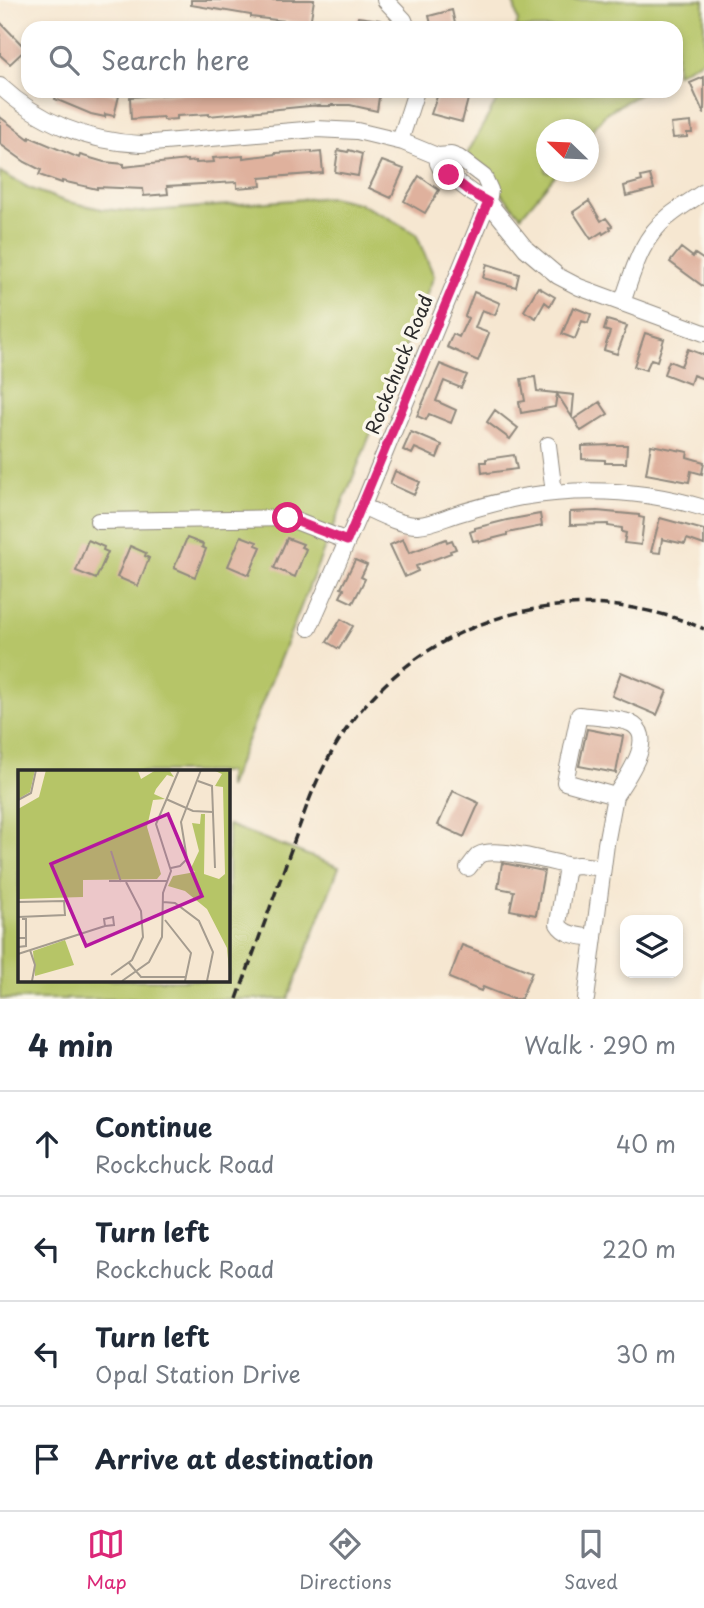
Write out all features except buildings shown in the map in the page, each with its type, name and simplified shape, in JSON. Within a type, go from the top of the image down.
[{"type":"street","points":[[385,0],[404,21]]},
{"type":"street","points":[[0,86],[37,115],[60,126],[121,143],[141,144],[316,129],[357,131],[421,148],[437,156],[442,169],[488,202],[526,249],[550,270],[579,287],[704,333]]},
{"type":"street","points":[[400,141],[414,98]]},
{"type":"street","points":[[622,303],[638,256],[646,242],[666,218],[704,192]]},
{"type":"street","name":"Rockchuck Road","points":[[309,628],[488,202]]},
{"type":"street","points":[[548,445],[554,493]]},
{"type":"street","points":[[362,506],[395,520],[418,525],[522,497],[585,491],[657,497],[704,508]]},
{"type":"street","points":[[98,521],[288,518],[347,541]]},
{"type":"street","points":[[586,999],[615,796],[641,754],[641,738],[638,729],[629,723],[579,715],[565,782],[615,796]]},
{"type":"street","points":[[468,868],[479,855],[495,852],[570,866],[603,868]]},
{"type":"street","points":[[570,866],[566,872],[558,924],[561,930],[568,934],[594,938]]},
{"type":"green space","points":[[513,0],[704,0],[704,59],[683,70],[683,21],[518,21]]},
{"type":"green space","points":[[498,98],[632,98],[607,112],[599,122],[599,119],[536,119],[536,182],[550,182],[521,216],[467,154]]},
{"type":"green space","points":[[0,172],[29,188],[64,201],[102,209],[139,212],[331,197],[358,203],[416,234],[434,276],[229,786],[229,770],[18,770],[18,982],[229,982],[229,825],[339,867],[288,999],[0,999]]},
{"type":"railway","points":[[237,999],[303,815],[325,764],[364,707],[402,670],[446,640],[495,619],[546,607],[599,605],[652,612],[704,629]]},
{"type":"route","points":[[288,518],[347,541],[488,202],[449,175]]}]
